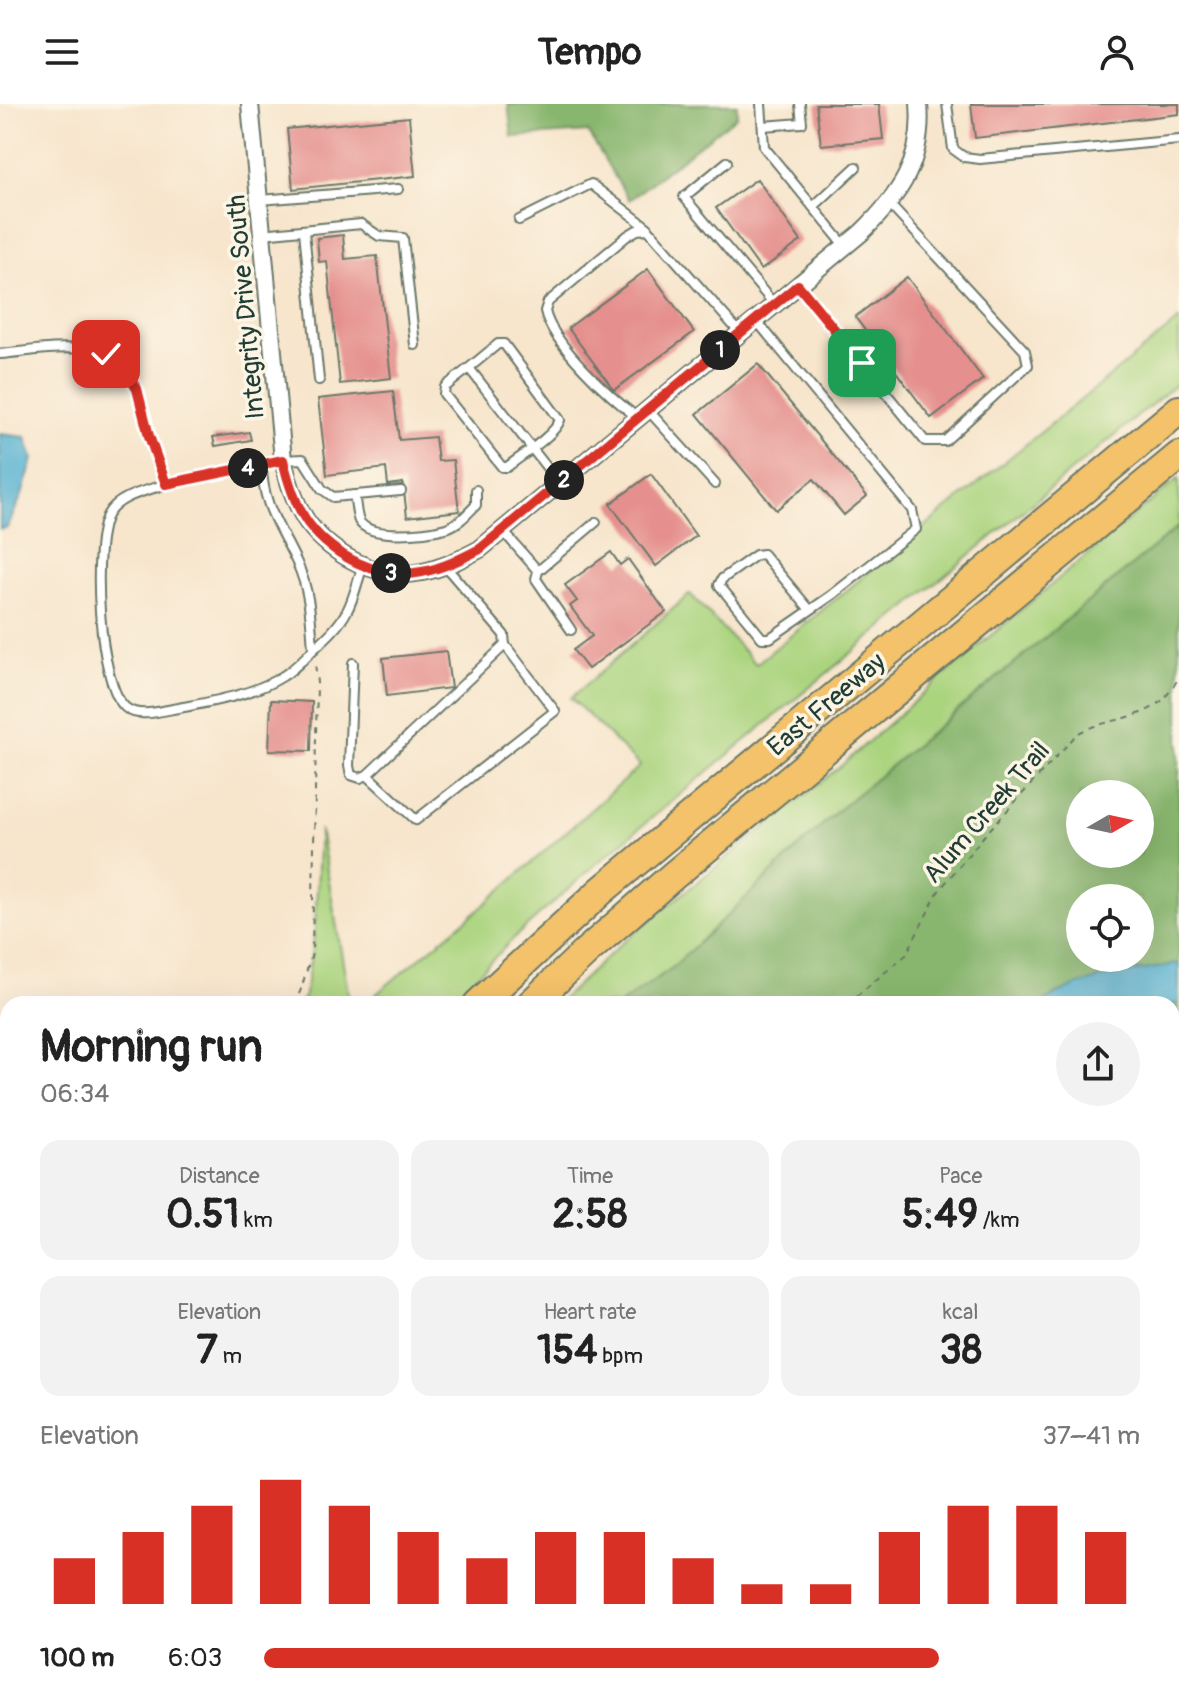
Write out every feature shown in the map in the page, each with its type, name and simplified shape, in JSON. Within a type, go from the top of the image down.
[{"type":"highway","name":"East Freeway","points":[[487,996],[601,891],[1179,410]]},
{"type":"highway","name":"East Freeway","points":[[539,996],[674,875],[1179,456]]},
{"type":"street","name":"Integrity Drive South","points":[[250,104],[283,460],[292,490],[307,521],[329,544],[365,566]]},
{"type":"street","points":[[365,566],[404,574],[420,573],[445,566],[480,549],[775,305],[890,205],[908,170],[919,136],[919,104]]},
{"type":"lane","points":[[761,104],[764,147],[845,246]]},
{"type":"lane","points":[[763,126],[802,123],[800,104]]},
{"type":"lane","points":[[947,104],[953,149],[964,157],[980,159],[1179,140]]},
{"type":"lane","points":[[727,162],[684,197],[775,305]]},
{"type":"lane","points":[[813,207],[856,167]]},
{"type":"lane","points":[[519,220],[591,184],[648,229],[741,333]]},
{"type":"lane","points":[[259,201],[398,189]]},
{"type":"lane","points":[[798,285],[925,441],[945,441],[1028,365],[1025,351],[890,205]]},
{"type":"lane","points":[[262,234],[361,224],[379,236],[403,238],[415,345]]},
{"type":"lane","points":[[648,229],[637,230],[627,236],[548,302],[545,311],[547,322],[608,394],[643,414],[715,484]]},
{"type":"lane","points":[[304,231],[319,380]]},
{"type":"lane","points":[[756,320],[912,510],[915,521],[916,529],[810,610],[770,638],[762,638],[719,585],[733,571],[756,555],[763,554],[810,610]]},
{"type":"lane","points":[[498,344],[504,344],[560,420],[558,426],[507,467],[502,467],[444,394],[445,387],[469,368],[498,344]]},
{"type":"lane","points":[[0,354],[79,349],[106,354],[122,365],[137,389],[166,484]]},
{"type":"lane","points":[[469,368],[560,483]]},
{"type":"lane","points":[[365,566],[348,610],[332,632],[284,676],[233,697],[139,713],[128,710],[120,702],[104,658],[101,636],[101,532],[108,514],[118,501],[166,484],[283,460],[303,459],[322,489],[333,497],[401,491]]},
{"type":"lane","points":[[262,465],[262,487],[276,526],[298,564],[309,596],[313,649]]},
{"type":"lane","points":[[354,495],[359,520],[368,529],[379,533],[409,532],[447,528],[463,519],[476,505],[476,490]]},
{"type":"lane","points":[[571,630],[536,579],[538,571],[596,522]]},
{"type":"lane","points":[[503,530],[538,571]]},
{"type":"lane","points":[[367,775],[416,820],[555,711],[505,645],[504,635],[445,566]]},
{"type":"lane","points":[[353,663],[349,766],[351,775],[360,778],[367,775],[505,645]]},
{"type":"path","points":[[297,996],[312,954],[317,683],[313,649]]},
{"type":"path","name":"Alum Creek Trail","points":[[857,996],[906,955],[938,892],[983,837],[1077,734],[1090,727],[1146,711],[1161,702],[1179,678]]},
{"type":"green space","points":[[508,104],[737,104],[737,116],[629,200],[588,132],[512,137]]},
{"type":"green space","points":[[1179,320],[1179,382],[596,864],[517,935],[456,996],[374,996],[483,906],[640,766],[571,698],[690,594],[756,664]]},
{"type":"green space","points":[[1179,478],[1179,526],[836,812],[672,968],[632,996],[566,996],[622,943],[842,765],[953,667]]},
{"type":"green space","points":[[1179,526],[1179,963],[1154,969],[1154,884],[1066,884],[1066,972],[1143,972],[1053,996],[632,996],[672,968],[836,812]]},
{"type":"green space","points":[[320,829],[349,996],[304,996],[315,929]]},
{"type":"water","points":[[0,434],[26,437],[33,459],[22,495],[7,528],[0,529]]},
{"type":"water","points":[[1179,963],[1179,996],[1054,996],[1091,981],[1133,972],[1154,972],[1154,968]]},
{"type":"building","points":[[816,104],[879,104],[883,139],[821,145]]},
{"type":"building","points":[[971,104],[1179,104],[1179,114],[975,138]]},
{"type":"building","points":[[409,117],[415,176],[293,189],[287,129]]},
{"type":"building","points":[[757,179],[801,241],[761,270],[716,208]]},
{"type":"building","points":[[343,235],[345,259],[377,256],[391,378],[340,384],[327,261],[319,262],[317,238]]},
{"type":"building","points":[[648,269],[694,332],[614,390],[568,328]]},
{"type":"building","points":[[907,277],[983,379],[931,418],[855,317]]},
{"type":"building","points":[[758,364],[867,496],[844,515],[814,479],[776,510],[697,414]]},
{"type":"building","points":[[393,391],[399,440],[435,437],[438,461],[453,460],[459,511],[407,517],[403,483],[388,485],[386,468],[327,475],[318,399]]},
{"type":"building","points":[[249,432],[251,440],[215,446],[213,437]]},
{"type":"building","points":[[651,474],[696,536],[656,566],[610,504]]},
{"type":"building","points":[[611,552],[620,565],[628,559],[666,612],[588,669],[573,650],[592,636],[570,606],[577,601],[565,585]]},
{"type":"building","points":[[446,651],[451,688],[387,696],[383,658]]},
{"type":"building","points":[[271,700],[312,702],[311,751],[269,750]]},
{"type":"route","points":[[106,354],[122,365],[137,389],[166,484],[283,460],[286,475],[307,521],[329,544],[363,565],[388,573],[404,574],[445,566],[480,549],[798,285],[862,363]]}]
